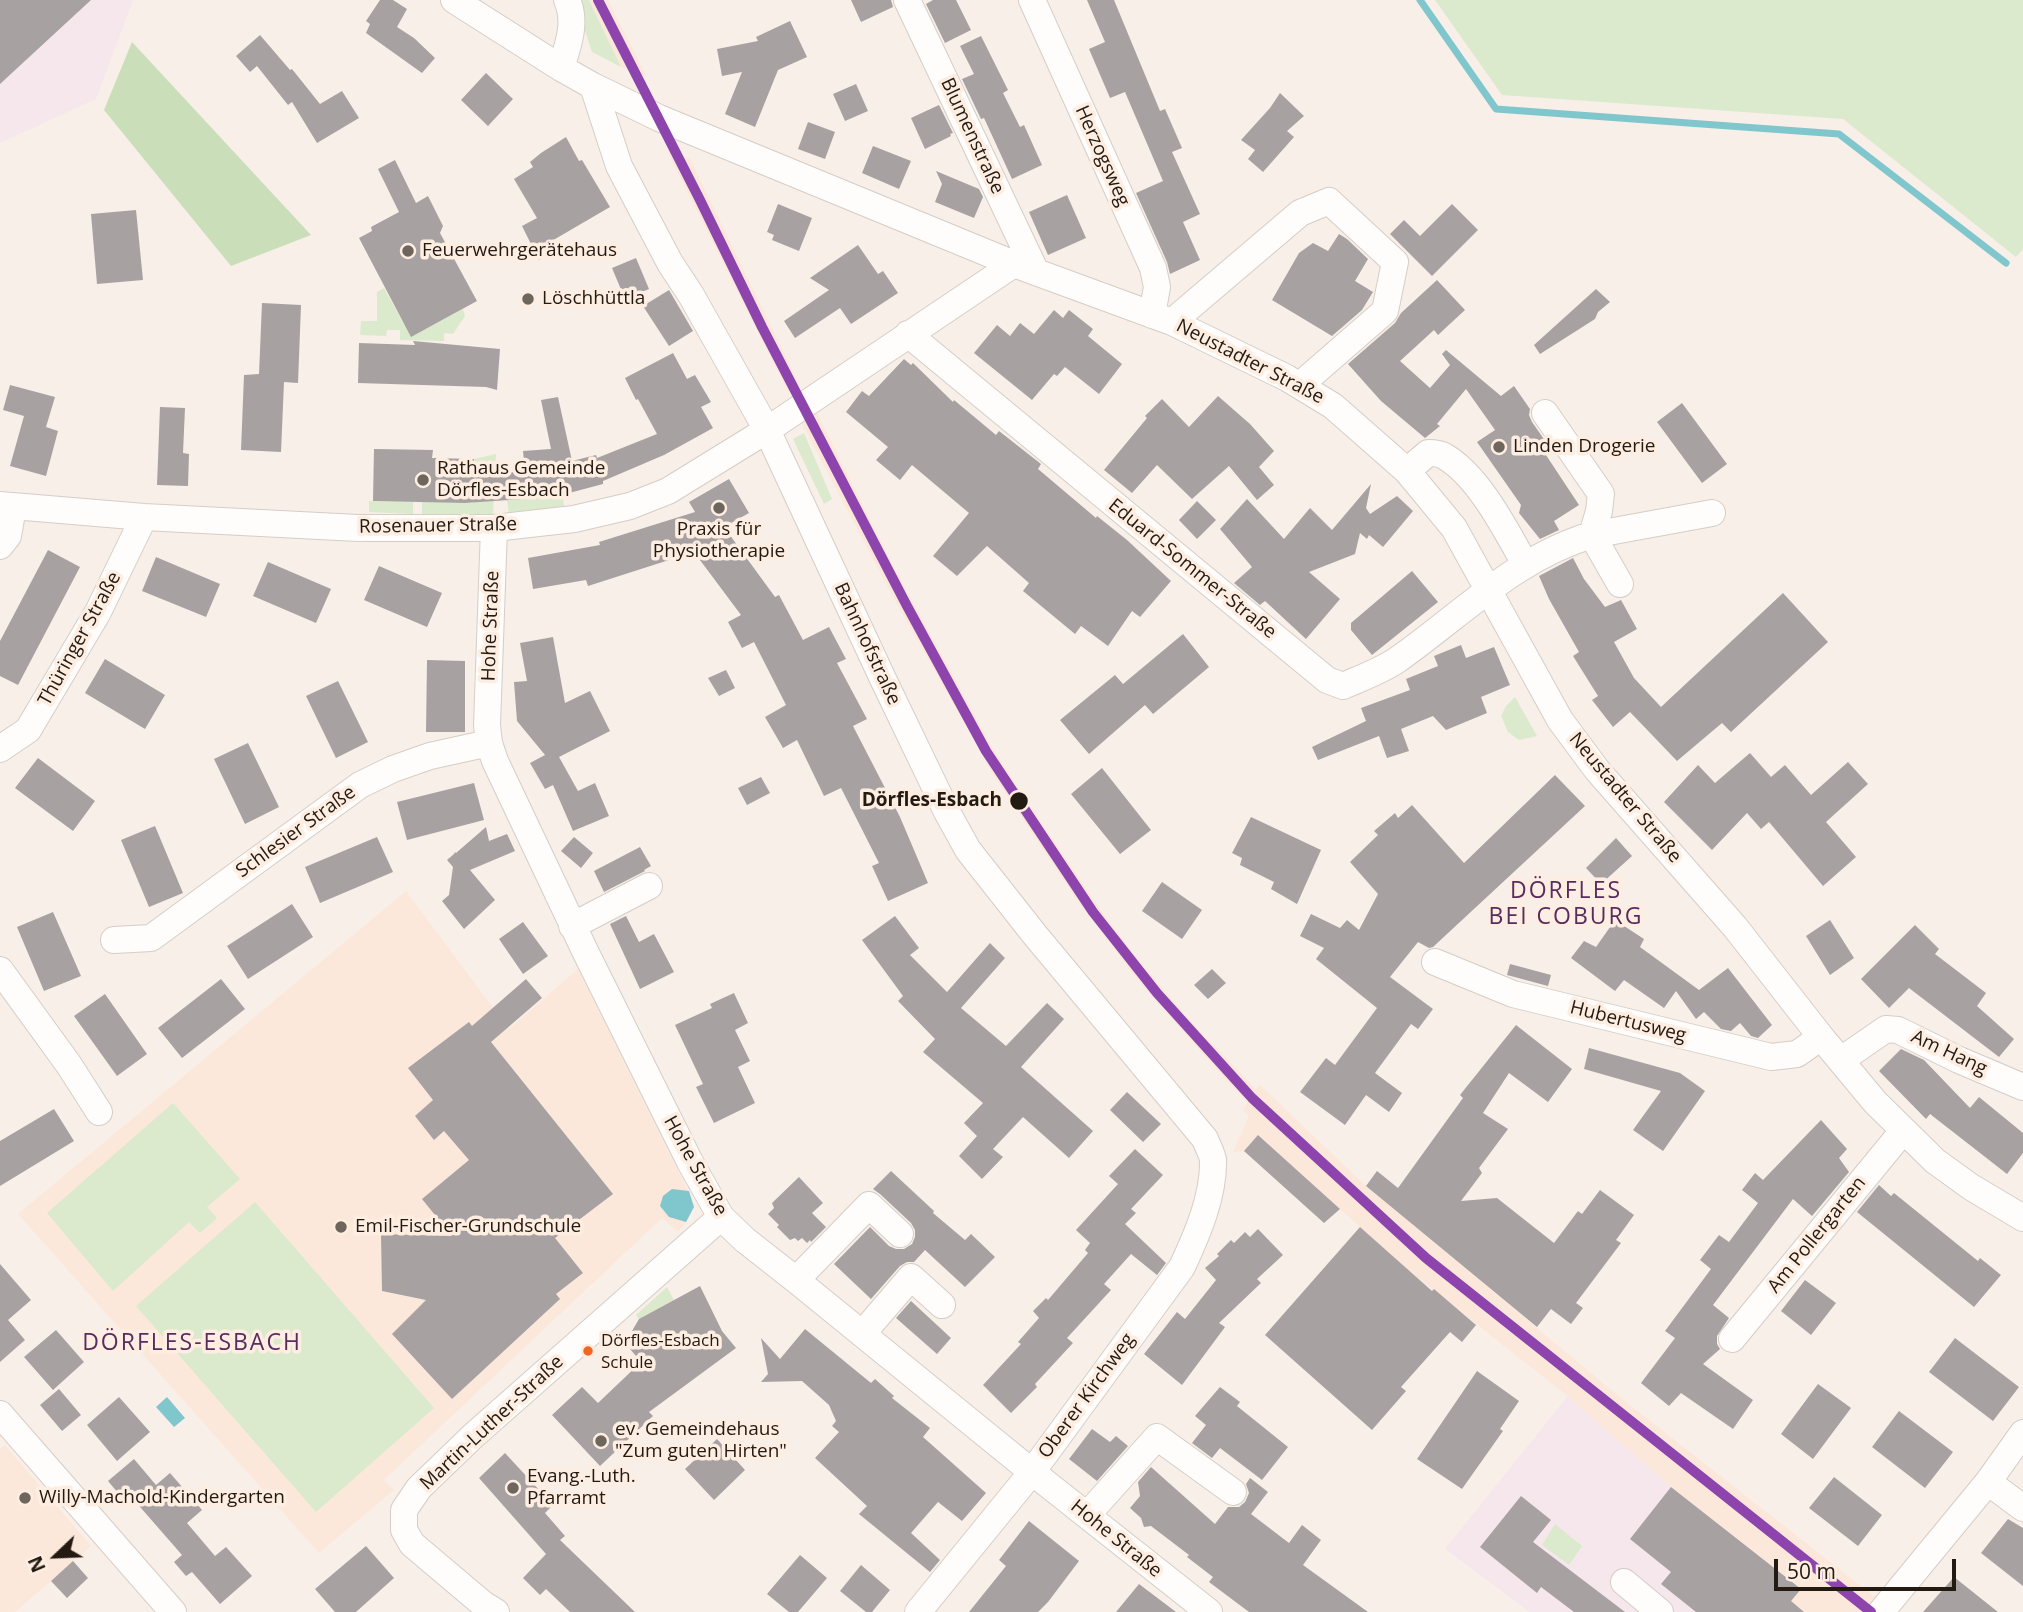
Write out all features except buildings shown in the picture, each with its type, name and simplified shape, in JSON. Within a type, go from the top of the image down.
[{"type":"street","name":"Neustadter Straße","points":[[454,0],[561,68],[659,118],[1025,268],[1162,319],[1300,385],[1334,406],[1406,471],[1454,528],[1560,720],[1597,770],[1735,927],[1875,1102],[1935,1161],[1971,1187],[2023,1218]]},
{"type":"street","points":[[561,68],[572,34],[567,0]]},
{"type":"street","name":"Blumenstraße","points":[[907,0],[1025,268]]},
{"type":"street","name":"Herzogsweg","points":[[1032,0],[1153,268],[1162,319]]},
{"type":"street","name":"Bahnhofstraße","points":[[593,86],[619,166],[670,263],[767,430],[889,691],[968,850],[1035,936],[1205,1139],[1213,1157]]},
{"type":"street","points":[[1162,319],[1300,213],[1329,201],[1395,262],[1385,312],[1300,385]]},
{"type":"street","name":"Rosenauer Straße","points":[[6,506],[358,527],[494,528],[574,519],[630,506],[668,491],[767,430],[852,365],[1025,268]]},
{"type":"street","name":"Eduard-Sommer-Straße","points":[[908,334],[1327,680],[1343,686],[1394,662],[1525,564],[1570,541],[1712,513]]},
{"type":"street","points":[[1545,413],[1601,494],[1600,511],[1592,535],[1620,584]]},
{"type":"street","points":[[1406,471],[1428,453],[1442,454],[1461,470],[1489,501],[1525,564]]},
{"type":"street","points":[[0,546],[8,536],[6,506]]},
{"type":"street","name":"Thüringer Straße","points":[[0,749],[28,730],[98,612],[144,516]]},
{"type":"street","name":"Hohe Straße","points":[[494,528],[487,725],[489,743],[572,926],[690,1162],[721,1217],[745,1240],[1209,1612]]},
{"type":"street","name":"Schlesier Straße","points":[[114,940],[151,938],[360,785],[429,756],[489,743]]},
{"type":"street","points":[[572,926],[649,886]]},
{"type":"street","name":"Hubertusweg","points":[[1435,962],[1513,994],[1771,1057],[1797,1054],[1821,1037]]},
{"type":"street","points":[[0,970],[69,1065],[99,1112]]},
{"type":"street","name":"Am Hang","points":[[1841,1060],[1886,1029],[1898,1030],[2023,1087]]},
{"type":"street","name":"Am Pollergarten","points":[[1732,1339],[1903,1131]]},
{"type":"street","name":"Oberer Kirchweg","points":[[918,1612],[1032,1472],[1182,1267],[1201,1222],[1210,1189],[1213,1157]]},
{"type":"street","points":[[796,1280],[869,1205],[900,1234]]},
{"type":"street","name":"Martin-Luther-Straße","points":[[491,1611],[412,1544],[404,1530],[404,1510],[419,1488],[473,1436],[721,1217]]},
{"type":"street","points":[[862,1334],[911,1277],[942,1305]]},
{"type":"street","points":[[0,1414],[173,1612]]},
{"type":"street","points":[[1881,1612],[1988,1482],[2023,1433]]},
{"type":"street","points":[[1087,1515],[1157,1437],[1233,1492]]},
{"type":"street","points":[[1988,1482],[2023,1508]]},
{"type":"street","points":[[1624,1583],[1660,1612]]},
{"type":"shaded area","points":[[0,0],[133,0],[96,99],[0,143]]},
{"type":"shaded area","points":[[589,0],[608,0],[647,77],[621,67]]},
{"type":"shaded area","points":[[667,151],[690,159],[800,386],[788,392]]},
{"type":"shaded area","points":[[816,411],[890,560],[992,747],[1100,909],[1135,956],[1191,1022],[1256,1089],[1260,1085],[1366,1186],[1621,1398],[1894,1612],[1804,1612],[1791,1601],[1801,1588],[1671,1487],[1565,1394],[1409,1271],[1259,1136],[1244,1151],[1233,1152],[1249,1116],[1243,1110],[1248,1102],[1137,979],[1075,897],[996,779],[893,597],[801,422]]},
{"type":"shaded area","name":"Emil-Fischer-Grundschule","points":[[406,891],[509,1029],[578,969],[694,1207],[678,1232],[662,1218],[384,1480],[394,1490],[319,1553],[18,1214]]},
{"type":"shaded area","points":[[1571,1392],[1671,1487],[1801,1589],[1804,1612],[1530,1612],[1445,1549]]},
{"type":"shaded area","name":"Willy-Machold-Kindergarten","points":[[5,1445],[91,1546],[15,1612],[0,1612],[0,1449]]},
{"type":"green space","points":[[575,0],[589,0],[621,67],[592,52]]},
{"type":"green space","points":[[1435,0],[2023,0],[2023,249],[2016,257],[1843,119],[1502,95]]},
{"type":"green space","points":[[132,42],[311,235],[231,266],[104,110]]},
{"type":"green space","points":[[384,288],[405,326],[419,319],[426,329],[463,309],[465,316],[453,334],[444,333],[444,341],[400,340],[400,330],[387,330],[386,336],[360,335],[361,321],[377,321],[377,292]]},
{"type":"green space","points":[[804,433],[832,499],[824,504],[793,439]]},
{"type":"green space","points":[[558,452],[564,506],[509,515],[507,500]]},
{"type":"green space","points":[[496,454],[493,514],[422,514],[422,502],[473,503],[474,459]]},
{"type":"green space","points":[[369,501],[413,502],[413,514],[369,512]]},
{"type":"green space","points":[[1515,697],[1537,736],[1519,740],[1508,732],[1501,716]]},
{"type":"green space","points":[[173,1103],[240,1179],[207,1207],[217,1218],[200,1233],[189,1222],[113,1291],[47,1213]]},
{"type":"green space","points":[[255,1202],[434,1408],[316,1512],[136,1306]]},
{"type":"green space","points":[[667,1287],[674,1300],[639,1319],[636,1315]]},
{"type":"green space","points":[[1555,1524],[1582,1546],[1569,1565],[1542,1545]]},
{"type":"water","points":[[672,1189],[689,1191],[694,1207],[686,1222],[669,1217],[660,1206],[663,1196]]},
{"type":"water","points":[[167,1397],[185,1418],[174,1427],[156,1407]]},
{"type":"waterway","points":[[1420,0],[1496,109],[1839,134],[2006,263]]},
{"type":"transit line","points":[[598,0],[762,327],[907,606],[986,751],[1093,912],[1157,993],[1252,1098],[1426,1258],[1871,1612]]},
{"type":"place","name":"Feuerwehrgerätehaus","points":[[408,251]]},
{"type":"place","name":"Löschhüttla","points":[[528,299]]},
{"type":"place","name":"Linden Drogerie","points":[[1499,447]]},
{"type":"place","name":"Rathaus Gemeinde Dörfles-Esbach","points":[[423,480]]},
{"type":"place","name":"Praxis für Physiotherapie","points":[[719,508]]},
{"type":"place","name":"Dörfles-Esbach","points":[[1019,801]]},
{"type":"place","name":"Emil-Fischer-Grundschule","points":[[341,1227]]},
{"type":"place","name":"Dörfles-Esbach Schule","points":[[588,1351]]},
{"type":"place","name":"ev. Gemeindehaus \"Zum guten Hirten\"","points":[[601,1441]]},
{"type":"place","name":"Evang.-Luth. Pfarramt","points":[[513,1488]]},
{"type":"place","name":"Willy-Machold-Kindergarten","points":[[25,1498]]},
{"type":"district","name":"DÖRFLES BEI COBURG","points":[[1566,904]]},
{"type":"district","name":"DÖRFLES-ESBACH","points":[[192,1343]]}]
